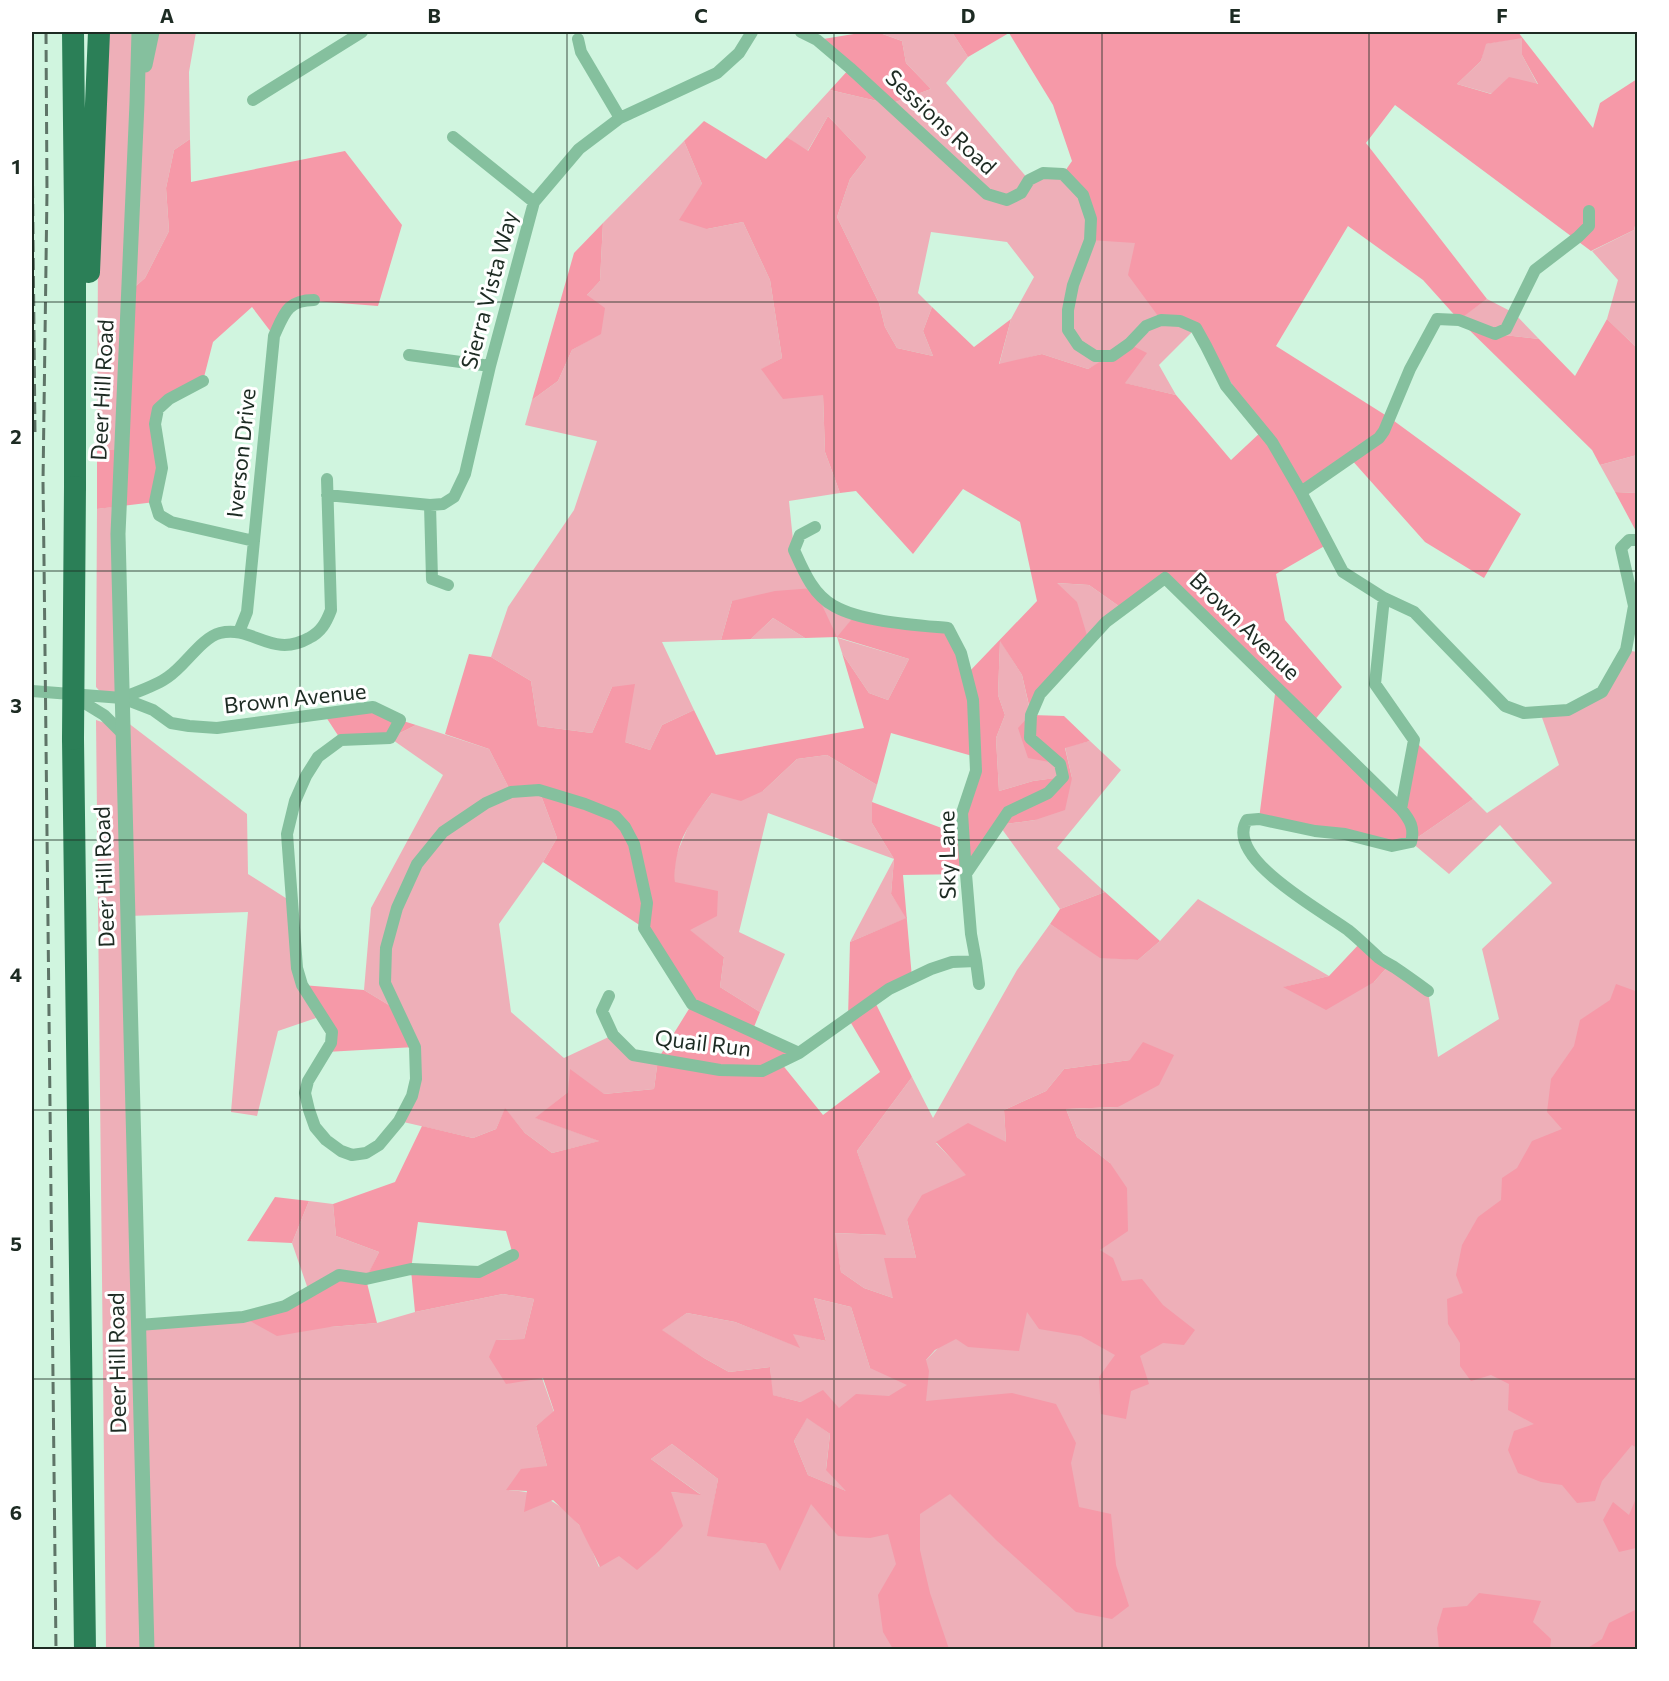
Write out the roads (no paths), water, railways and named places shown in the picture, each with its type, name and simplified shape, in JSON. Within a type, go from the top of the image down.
[{"type":"highway","points":[[73,32],[74,739],[85,1650]]},
{"type":"highway","points":[[75,444],[89,274],[99,32]]},
{"type":"street","name":"Deer Hill Road","points":[[139,32],[118,534],[147,1650]]},
{"type":"street","name":"Deer Hill Road","points":[[137,104],[152,32]]},
{"type":"street","points":[[253,100],[362,32]]},
{"type":"street","name":"Sierra Vista Way","points":[[430,505],[443,504],[454,496],[465,474],[490,366],[534,201],[579,149],[620,118],[717,73],[739,53],[752,32]]},
{"type":"street","name":"Sessions Road","points":[[801,32],[817,40],[842,61],[987,194],[1007,200],[1021,193],[1029,180],[1043,173],[1063,174],[1083,195],[1090,219],[1090,240],[1073,285],[1068,310],[1068,330],[1078,345],[1095,356],[1112,356],[1129,344],[1146,326],[1161,320],[1180,321],[1196,328],[1226,386],[1272,442],[1301,492]]},
{"type":"street","points":[[578,39],[581,52],[620,118]]},
{"type":"street","points":[[453,137],[534,201]]},
{"type":"street","points":[[1589,211],[1589,226],[1535,270],[1506,329],[1495,334],[1459,320],[1437,319],[1410,369],[1379,438],[1301,492],[1343,572],[1384,598],[1414,612],[1505,706],[1524,713],[1568,710],[1602,692],[1626,650],[1634,606],[1621,548],[1629,540],[1638,540]]},
{"type":"street","name":"Iverson Drive","points":[[240,632],[247,612],[274,336],[284,312],[301,300],[314,300]]},
{"type":"street","points":[[409,355],[490,366]]},
{"type":"street","points":[[203,381],[169,399],[158,409],[155,424],[162,468],[155,501],[159,515],[171,522],[254,541]]},
{"type":"street","points":[[122,698],[168,678],[203,643],[219,633],[240,632],[284,646],[301,643],[314,636],[326,624],[331,610],[327,479]]},
{"type":"street","points":[[327,495],[430,505],[432,579],[448,585]]},
{"type":"street","name":"Sky Lane","points":[[816,527],[800,535],[794,550],[814,588],[833,606],[856,614],[905,624],[948,628],[961,653],[973,700],[976,771],[962,813],[971,934],[980,984]]},
{"type":"street","name":"Brown Avenue","points":[[966,874],[1008,812],[1047,793],[1063,777],[1060,764],[1030,738],[1031,714],[1040,694],[1106,622],[1166,578],[1401,809]]},
{"type":"street","points":[[1384,598],[1375,684],[1414,740],[1401,809],[1412,824],[1411,842],[1392,846],[1345,834],[1315,831],[1259,819],[1247,820],[1243,831],[1249,849],[1256,860],[1275,880],[1349,931],[1380,959],[1428,991]]},
{"type":"street","name":"Brown Avenue","points":[[32,691],[122,698],[153,710],[171,723],[189,726],[217,728],[373,707],[400,720],[390,738],[341,740],[318,757],[306,776],[295,801],[287,834],[297,968],[302,985],[332,1032],[331,1042],[308,1082],[306,1093],[315,1127],[326,1140],[341,1151],[352,1155],[366,1153],[379,1145],[399,1121],[412,1096],[416,1079],[415,1047],[385,983],[386,948],[397,908],[417,864],[443,832],[486,803],[511,792],[539,790],[615,816],[625,827],[634,844],[647,903],[644,928],[692,1004],[799,1053]]},
{"type":"street","points":[[72,695],[104,715],[123,734]]},
{"type":"street","points":[[799,1053],[890,989],[931,969],[952,962],[976,961]]},
{"type":"street","name":"Quail Run","points":[[609,996],[603,1011],[613,1035],[633,1055],[720,1070],[762,1071],[799,1053]]},
{"type":"street","points":[[139,1325],[243,1317],[285,1306],[339,1275],[366,1279],[411,1269],[479,1272],[513,1255]]},
{"type":"railway","points":[[46,32],[47,192],[43,482],[56,1650]]},
{"type":"railway","points":[[32,132],[35,435]]}]
